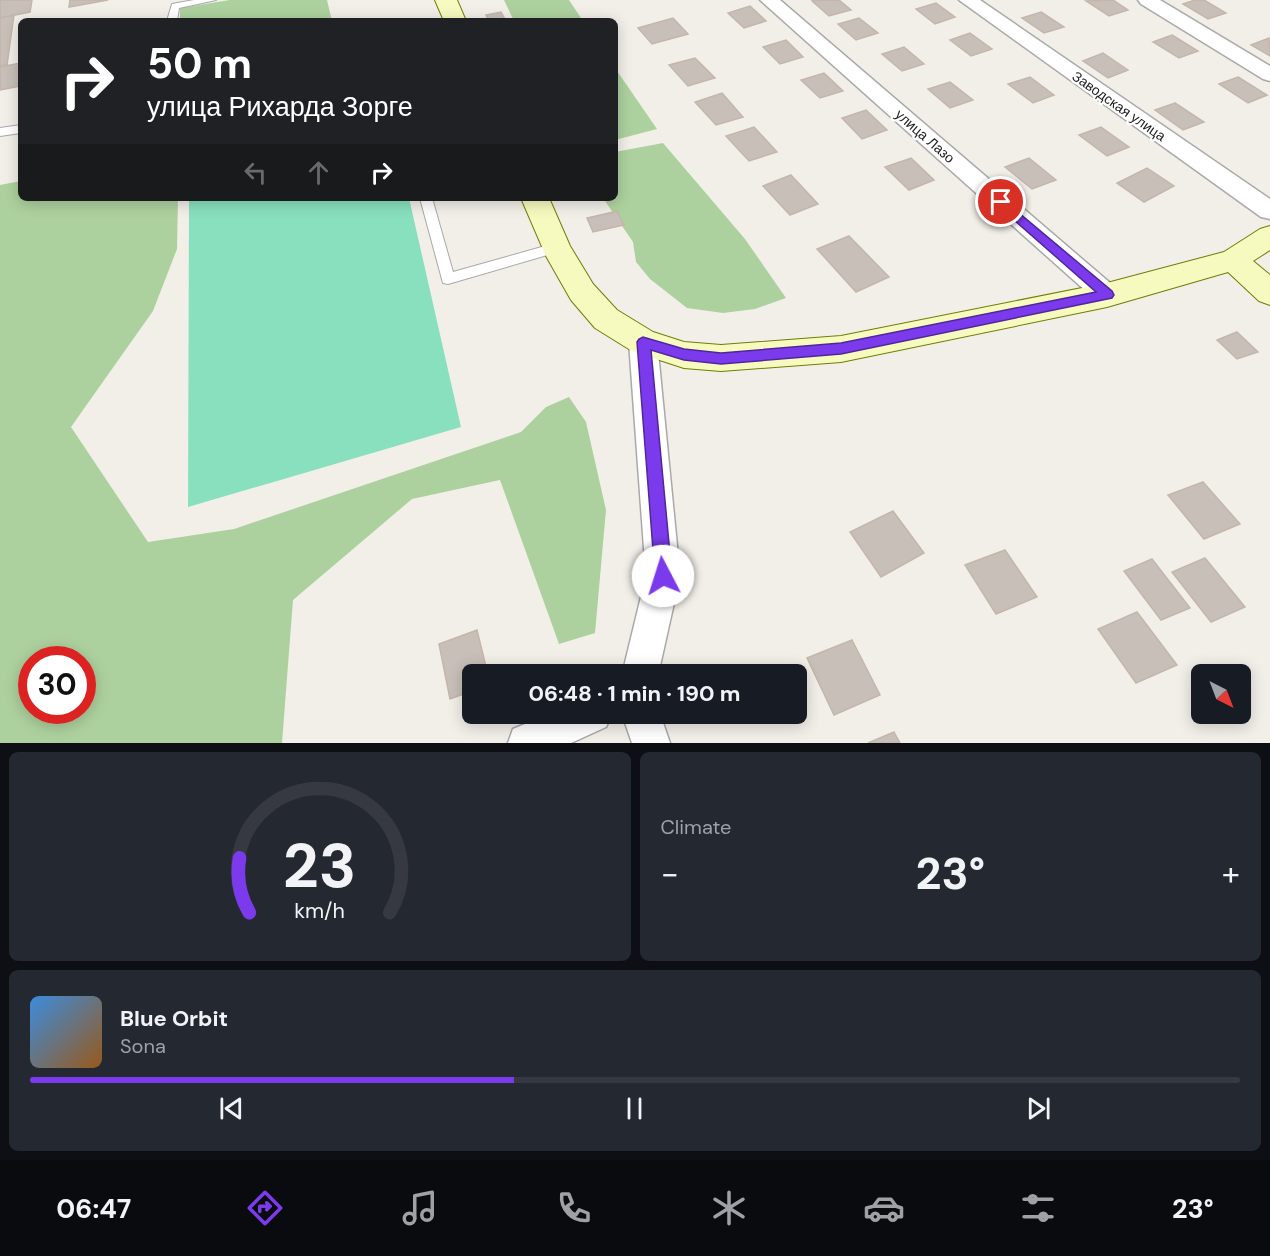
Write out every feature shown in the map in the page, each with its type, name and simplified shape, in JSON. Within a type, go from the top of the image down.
[{"type":"main road","points":[[446,0],[454,18]]},
{"type":"main road","points":[[536,201],[556,248],[582,292],[606,319],[643,342],[684,355],[721,358],[841,349],[1107,295],[1233,260],[1270,236]]},
{"type":"main road","points":[[1233,260],[1270,293]]},
{"type":"street","name":"улица Лазо","points":[[769,0],[1107,295]]},
{"type":"street","name":"Заводская улица","points":[[968,0],[1270,211]]},
{"type":"street","points":[[1147,0],[1270,75]]},
{"type":"street","points":[[643,342],[663,576],[643,664]]},
{"type":"street","points":[[527,743],[570,724]]},
{"type":"street","points":[[644,724],[651,743]]},
{"type":"lane","points":[[172,18],[174,6],[211,0]]},
{"type":"lane","points":[[0,132],[18,129]]},
{"type":"lane","points":[[427,201],[448,279],[556,248]]},
{"type":"green space","points":[[230,0],[327,0],[331,18],[180,18],[180,8]]},
{"type":"green space","points":[[504,0],[569,0],[581,18],[513,18]]},
{"type":"green space","points":[[618,72],[657,129],[618,139]]},
{"type":"green space","points":[[663,143],[745,239],[786,298],[755,309],[723,313],[687,308],[650,279],[636,262],[633,242],[605,201],[618,201],[618,151]]},
{"type":"green space","points":[[18,182],[18,201],[178,201],[177,249],[153,311],[71,427],[148,542],[234,529],[521,432],[546,407],[569,397],[586,422],[606,510],[595,633],[559,644],[500,480],[412,499],[293,600],[282,743],[0,743],[0,185]]},
{"type":"green space","points":[[189,201],[410,201],[461,427],[188,507]]},
{"type":"building","points":[[0,0],[32,0],[30,12],[0,18]]},
{"type":"building","points":[[70,0],[108,0],[69,7]]},
{"type":"building","points":[[839,0],[851,10],[829,16],[812,1]]},
{"type":"building","points":[[1113,0],[1128,10],[1109,16],[1086,1]]},
{"type":"building","points":[[1204,0],[1226,13],[1208,19],[1183,4]]},
{"type":"building","points":[[936,3],[955,17],[935,24],[916,9]]},
{"type":"building","points":[[750,6],[766,21],[744,28],[728,13]]},
{"type":"building","points":[[501,12],[504,18],[488,18],[486,15]]},
{"type":"building","points":[[1041,12],[1064,27],[1044,33],[1022,18]]},
{"type":"building","points":[[14,15],[7,65],[0,66],[0,18]]},
{"type":"building","points":[[673,18],[688,34],[652,44],[638,28]]},
{"type":"building","points":[[859,18],[878,33],[856,40],[838,24]]},
{"type":"building","points":[[970,33],[992,49],[971,56],[950,40]]},
{"type":"building","points":[[1172,35],[1198,51],[1179,58],[1153,42]]},
{"type":"building","points":[[1269,38],[1270,56],[1251,45]]},
{"type":"building","points":[[786,40],[803,57],[780,64],[763,47]]},
{"type":"building","points":[[904,47],[924,64],[902,71],[882,54]]},
{"type":"building","points":[[1103,53],[1128,70],[1108,78],[1083,61]]},
{"type":"building","points":[[695,58],[715,78],[688,86],[669,65]]},
{"type":"building","points":[[18,64],[18,87],[0,90],[0,67]]},
{"type":"building","points":[[824,73],[843,91],[820,98],[801,80]]},
{"type":"building","points":[[1030,77],[1054,95],[1033,103],[1008,84]]},
{"type":"building","points":[[1238,77],[1267,95],[1248,103],[1219,84]]},
{"type":"building","points":[[950,82],[973,100],[950,108],[928,89]]},
{"type":"building","points":[[722,93],[743,117],[716,125],[695,102]]},
{"type":"building","points":[[1175,103],[1204,122],[1183,130],[1155,110]]},
{"type":"building","points":[[866,110],[887,130],[862,139],[842,118]]},
{"type":"building","points":[[754,127],[777,152],[749,161],[726,136]]},
{"type":"building","points":[[1101,127],[1129,147],[1107,156],[1079,135]]},
{"type":"building","points":[[911,158],[934,180],[909,190],[885,167]]},
{"type":"building","points":[[1029,158],[1056,180],[1032,189],[1005,167]]},
{"type":"building","points":[[1147,168],[1174,186],[1144,202],[1117,183]]},
{"type":"building","points":[[791,175],[818,204],[790,215],[763,186]]},
{"type":"building","points":[[617,211],[624,225],[593,232],[587,218]]},
{"type":"building","points":[[849,236],[889,277],[856,292],[817,249]]},
{"type":"building","points":[[1237,332],[1258,352],[1237,359],[1217,340]]},
{"type":"building","points":[[1203,482],[1240,524],[1204,539],[1168,495]]},
{"type":"building","points":[[893,511],[924,553],[881,577],[850,532]]},
{"type":"building","points":[[1005,550],[1037,597],[996,614],[965,565]]},
{"type":"building","points":[[1205,558],[1245,607],[1211,622],[1172,572]]},
{"type":"building","points":[[1152,559],[1190,608],[1161,620],[1124,571]]},
{"type":"building","points":[[1137,612],[1177,665],[1136,683],[1098,629]]},
{"type":"building","points":[[477,630],[485,664],[462,664],[462,695],[450,699],[439,644]]},
{"type":"building","points":[[852,640],[880,695],[834,715],[807,658]]},
{"type":"building","points":[[894,732],[900,743],[868,743]]},
{"type":"route","points":[[663,576],[643,342],[684,355],[721,358],[841,349],[1107,295],[1001,202]]}]
